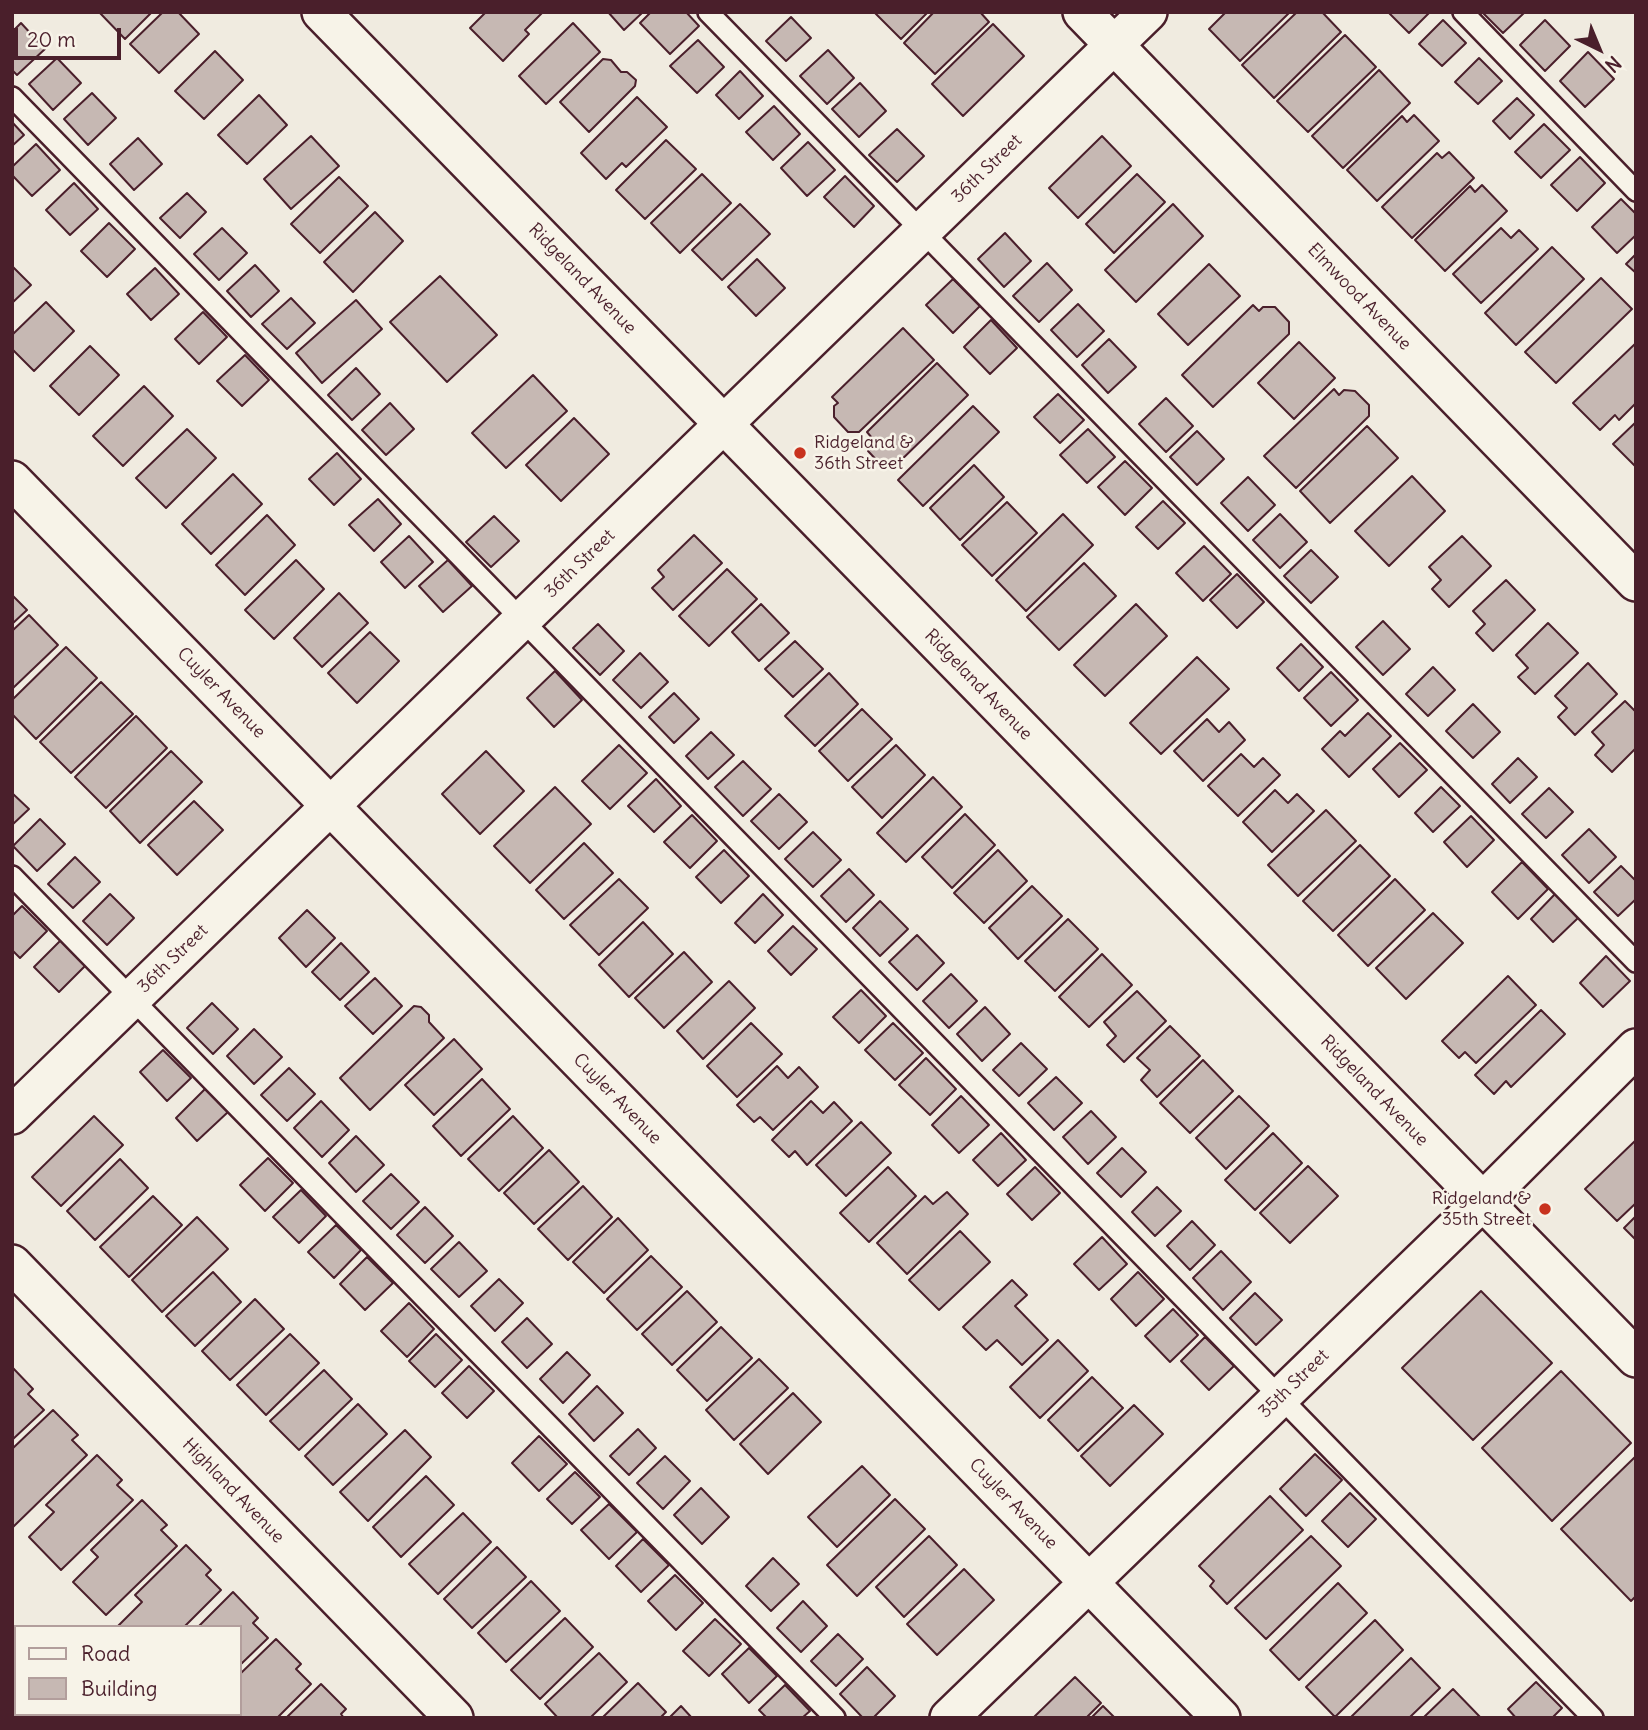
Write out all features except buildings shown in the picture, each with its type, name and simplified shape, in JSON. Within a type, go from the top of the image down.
[{"type":"street","name":"Ridgeland Avenue","points":[[321,12],[1636,1358]]},
{"type":"street","name":"Elmwood Avenue","points":[[1082,12],[1636,582]]},
{"type":"street","name":"36th Street","points":[[12,1115],[1148,12]]},
{"type":"street","name":"Cuyler Avenue","points":[[12,480],[1221,1718]]},
{"type":"street","name":"35th Street","points":[[949,1718],[1483,1201],[1636,1048]]},
{"type":"street","name":"Highland Avenue","points":[[12,1264],[454,1718]]},
{"type":"lane","points":[[708,12],[1636,962]]},
{"type":"lane","points":[[1462,12],[1636,191]]},
{"type":"lane","points":[[12,97],[1593,1718]]},
{"type":"lane","points":[[12,876],[835,1718]]},
{"type":"place","name":"Ridgeland & 36th Street","points":[[800,453]]},
{"type":"place","name":"Ridgeland & 35th Street","points":[[1545,1209]]}]
